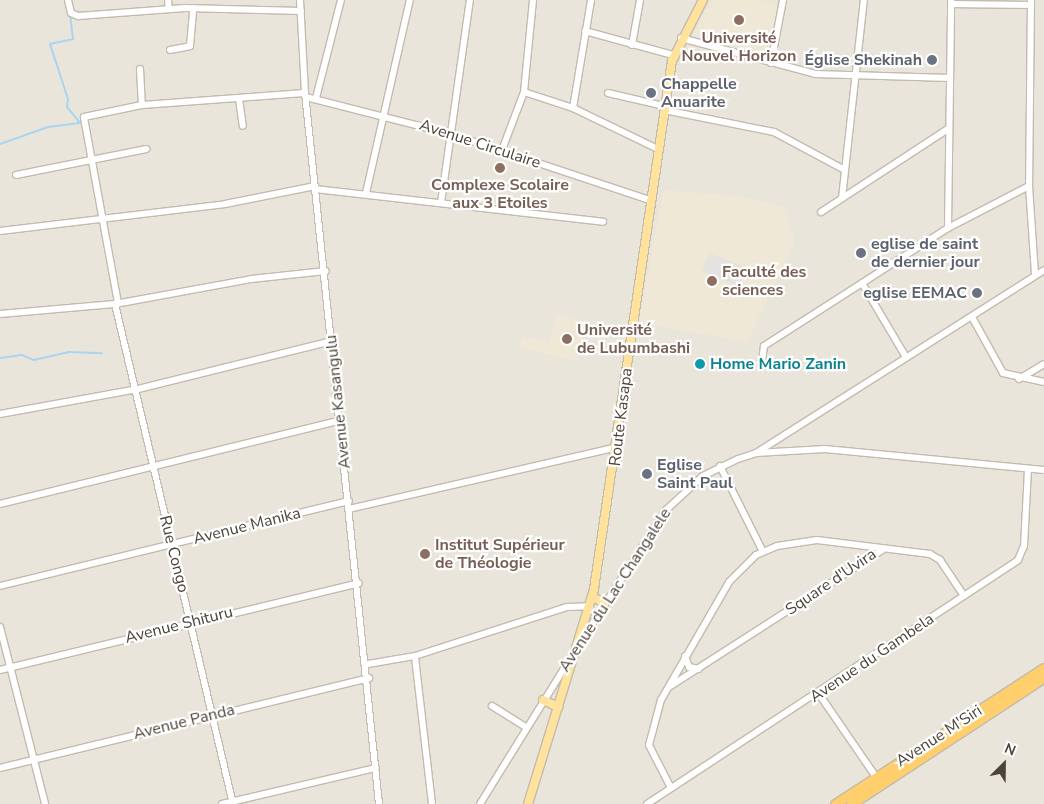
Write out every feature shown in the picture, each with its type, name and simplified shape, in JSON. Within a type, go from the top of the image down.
[{"type":"highway","name":"Avenue M'Siri","points":[[835,804],[1042,677]]},
{"type":"highway","name":"Avenue M'Siri","points":[[851,804],[1042,677]]},
{"type":"main road","name":"Route Kasapa","points":[[528,804],[578,648],[592,597],[618,447],[658,149],[673,55],[702,0]]},
{"type":"main road","points":[[592,597],[605,603]]},
{"type":"main road","points":[[543,700],[558,707]]},
{"type":"street","points":[[68,0],[71,13],[78,16],[194,8],[301,11]]},
{"type":"street","points":[[168,0],[169,9]]},
{"type":"street","name":"Avenue Kasangulu","points":[[300,0],[306,95],[315,187],[326,271],[349,509],[368,664],[379,804]]},
{"type":"street","points":[[316,98],[341,0]]},
{"type":"street","points":[[366,194],[410,0]]},
{"type":"street","points":[[441,203],[470,0]]},
{"type":"street","points":[[502,150],[524,92],[533,0]]},
{"type":"street","points":[[573,108],[591,0]]},
{"type":"street","points":[[632,44],[640,0]]},
{"type":"street","points":[[771,63],[783,0]]},
{"type":"street","points":[[842,198],[843,169],[864,0]]},
{"type":"street","points":[[948,228],[950,2],[1031,2],[1029,186],[1035,276]]},
{"type":"street","points":[[170,50],[190,46],[194,8]]},
{"type":"street","points":[[585,31],[673,55]]},
{"type":"street","points":[[681,38],[771,63],[854,77],[950,78]]},
{"type":"street","points":[[140,69],[142,105]]},
{"type":"street","points":[[524,92],[573,108],[658,149]]},
{"type":"street","points":[[608,93],[664,108],[774,132],[843,169]]},
{"type":"street","name":"Avenue Circulaire","points":[[94,159],[84,117],[142,105],[306,95],[451,134],[652,201]]},
{"type":"street","points":[[239,99],[243,126]]},
{"type":"street","points":[[822,212],[948,129]]},
{"type":"street","points":[[16,175],[146,149]]},
{"type":"street","points":[[94,159],[103,220]]},
{"type":"street","points":[[762,362],[764,346],[948,228],[1029,186]]},
{"type":"street","points":[[0,231],[103,220],[315,187],[603,222]]},
{"type":"street","name":"Rue Congo","points":[[103,220],[116,304],[138,389],[152,469],[215,715],[233,803]]},
{"type":"street","points":[[756,453],[1044,270]]},
{"type":"street","points":[[0,314],[116,304],[272,276],[326,271]]},
{"type":"street","points":[[862,283],[906,357]]},
{"type":"street","points":[[972,317],[1003,374],[1019,379],[1044,382]]},
{"type":"street","points":[[0,414],[138,389],[332,341]]},
{"type":"street","points":[[1019,379],[1044,364]]},
{"type":"street","points":[[0,504],[152,469],[341,420]]},
{"type":"street","points":[[349,509],[618,447]]},
{"type":"street","name":"Avenue du Lac Changalele","points":[[480,804],[543,700],[666,510],[688,487],[720,466],[756,453],[825,449],[1044,470]]},
{"type":"street","points":[[720,466],[763,552]]},
{"type":"street","name":"Avenue du Gambela","points":[[647,804],[819,694],[1020,557],[1028,469]]},
{"type":"street","name":"Avenue Manika","points":[[0,586],[349,501]]},
{"type":"street","name":"Square d'Uvira","points":[[668,688],[684,656],[729,582],[763,552],[817,540],[882,550]]},
{"type":"street","points":[[882,550],[935,556],[964,596]]},
{"type":"street","name":"Square d'Uvira","points":[[668,688],[882,550]]},
{"type":"street","name":"Avenue Shituru","points":[[0,670],[192,621],[359,583]]},
{"type":"street","points":[[368,664],[415,656],[567,607],[590,606]]},
{"type":"street","points":[[0,627],[45,804]]},
{"type":"street","points":[[415,656],[432,804]]},
{"type":"street","points":[[684,656],[689,667],[699,669]]},
{"type":"street","name":"Avenue Panda","points":[[0,768],[369,678]]},
{"type":"street","points":[[668,688],[648,740],[671,788]]},
{"type":"street","points":[[819,694],[876,778]]},
{"type":"street","points":[[492,706],[526,727]]},
{"type":"street","points":[[222,804],[233,803],[376,768]]},
{"type":"shaded area","points":[[0,0],[1044,0],[1044,804],[0,804]]},
{"type":"shaded area","name":"Université Nouvel Horizon","points":[[712,0],[754,0],[780,7],[770,56],[693,34]]},
{"type":"shaded area","name":"Faculté des sciences","points":[[663,190],[737,196],[783,207],[795,241],[747,342],[639,323]]},
{"type":"shaded area","points":[[709,253],[746,267],[738,287],[702,271]]},
{"type":"shaded area","name":"Université de Lubumbashi","points":[[557,315],[588,323],[577,362],[519,347],[522,336],[549,343]]},
{"type":"waterway","points":[[0,144],[48,127],[80,123],[67,107],[68,99],[50,44],[73,39],[70,15]]},
{"type":"waterway","points":[[0,358],[22,355],[34,360],[69,352],[102,353]]},
{"type":"place","name":"Université Nouvel Horizon","points":[[739,20]]},
{"type":"place","name":"Église Shekinah","points":[[932,60]]},
{"type":"place","name":"Chappelle Anuarite","points":[[651,93]]},
{"type":"place","name":"Complexe Scolaire aux 3 Etoiles","points":[[500,168]]},
{"type":"place","name":"eglise de saint de dernier jour","points":[[861,253]]},
{"type":"place","name":"Faculté des sciences","points":[[712,281]]},
{"type":"place","name":"eglise EEMAC","points":[[977,293]]},
{"type":"place","name":"Université de Lubumbashi","points":[[567,339]]},
{"type":"place","name":"Home Mario Zanin","points":[[700,364]]},
{"type":"place","name":"Eglise Saint Paul","points":[[647,474]]},
{"type":"place","name":"Institut Supérieur de Théologie","points":[[425,554]]}]
